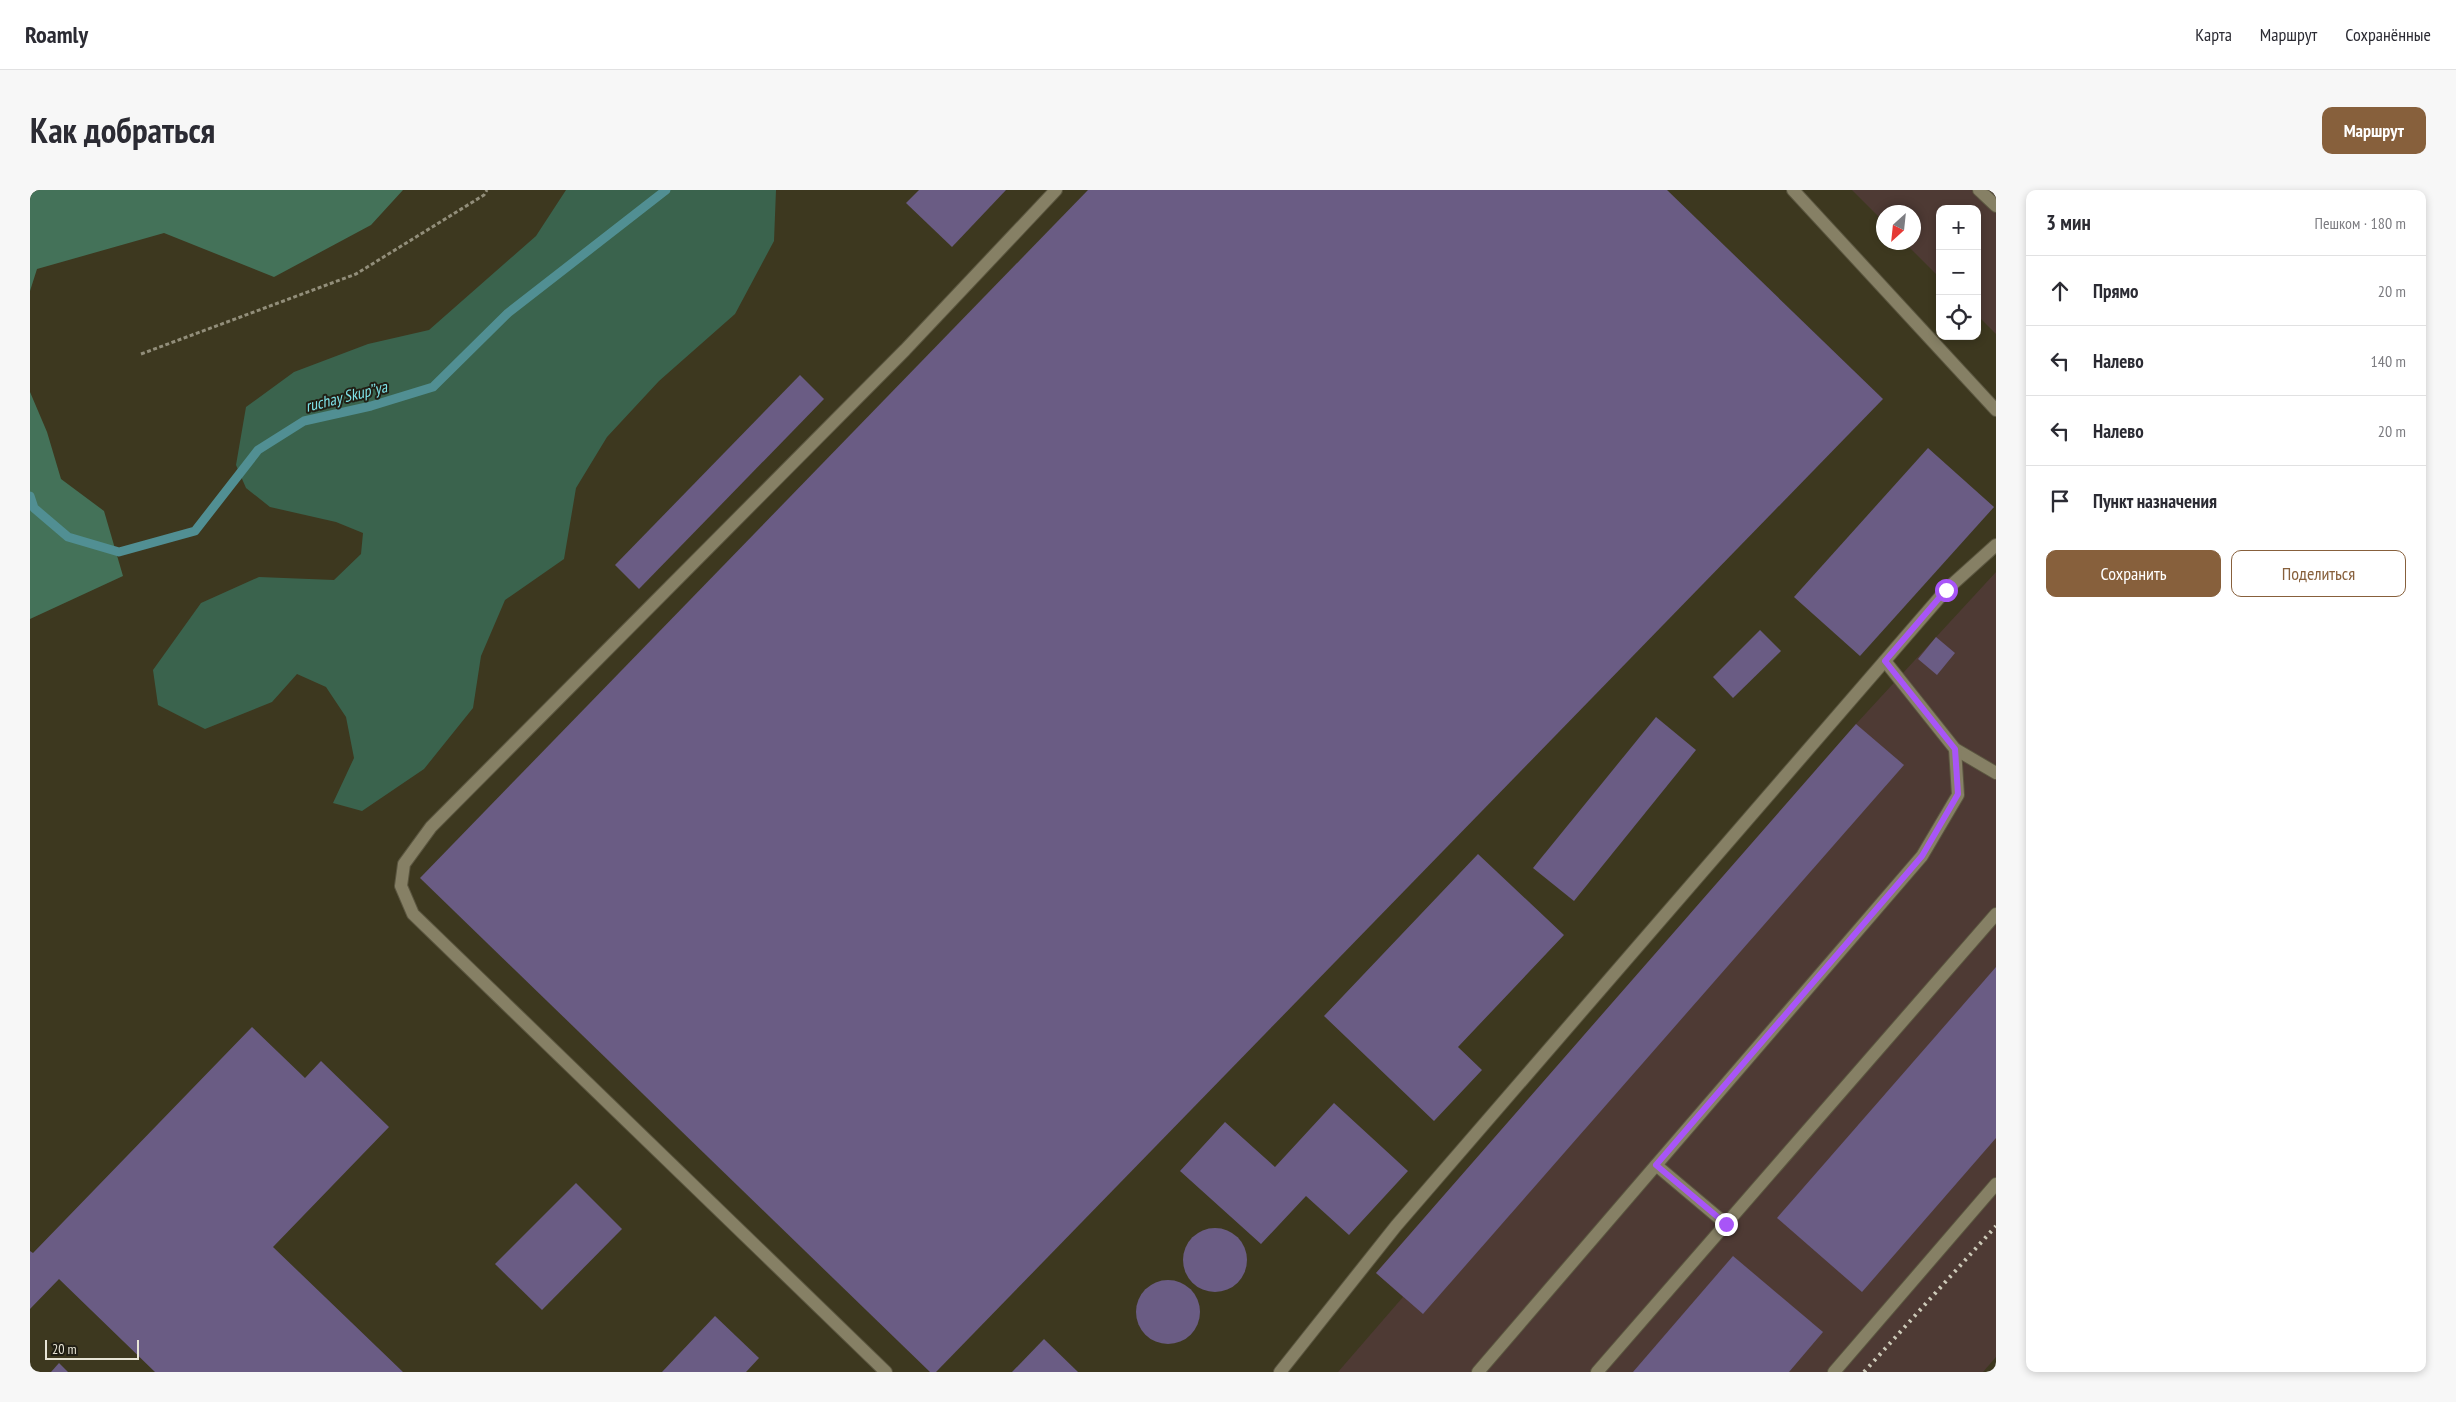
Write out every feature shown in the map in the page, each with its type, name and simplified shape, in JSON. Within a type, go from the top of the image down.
[{"type":"lane","points":[[886,1372],[413,914],[401,886],[404,864],[431,827],[905,350],[1056,190]]},
{"type":"lane","points":[[1793,190],[1996,410]]},
{"type":"lane","points":[[1979,190],[1996,206]]},
{"type":"lane","points":[[1280,1372],[1396,1226],[1946,590],[1996,545]]},
{"type":"lane","points":[[1885,661],[1955,749],[1996,773]]},
{"type":"lane","points":[[1478,1372],[1922,856],[1958,794],[1955,749]]},
{"type":"lane","points":[[1597,1372],[1996,914]]},
{"type":"lane","points":[[1656,1165],[1726,1224]]},
{"type":"lane","points":[[1834,1372],[1996,1184]]},
{"type":"path","points":[[141,354],[356,274],[484,195],[487,190]]},
{"type":"shaded area","points":[[1852,190],[1996,190],[1996,334],[1981,319],[1981,205],[1936,205],[1936,274],[1912,250],[1921,250],[1921,205],[1876,205],[1876,214]]},
{"type":"shaded area","points":[[1996,572],[1996,1357],[1983,1372],[1338,1372],[1403,1297],[1376,1273],[1856,724]]},
{"type":"green space","points":[[30,190],[403,190],[371,225],[274,277],[164,233],[37,269],[30,291]]},
{"type":"green space","points":[[566,190],[776,190],[774,241],[735,314],[659,381],[607,437],[576,488],[564,559],[505,600],[481,656],[473,708],[424,769],[362,811],[333,803],[354,758],[346,717],[326,687],[297,674],[272,702],[205,729],[158,705],[153,670],[201,603],[259,577],[334,580],[361,554],[363,533],[336,522],[270,507],[246,488],[236,465],[246,407],[294,372],[368,344],[429,330],[536,236]]},
{"type":"green space","points":[[30,392],[47,432],[61,479],[104,511],[123,576],[30,619]]},
{"type":"building","points":[[919,190],[1006,190],[952,247],[906,203]]},
{"type":"building","points":[[1088,190],[1667,190],[1883,399],[936,1372],[930,1372],[420,878]]},
{"type":"building","points":[[800,375],[824,399],[639,589],[615,565]]},
{"type":"building","points":[[1928,448],[1994,507],[1860,656],[1794,597]]},
{"type":"building","points":[[1760,630],[1781,651],[1733,698],[1713,677]]},
{"type":"building","points":[[1936,637],[1955,653],[1937,675],[1918,659]]},
{"type":"building","points":[[1656,717],[1696,750],[1574,901],[1533,868]]},
{"type":"building","points":[[1856,724],[1904,765],[1423,1314],[1376,1273]]},
{"type":"building","points":[[1478,854],[1564,935],[1458,1047],[1482,1070],[1434,1121],[1324,1016]]},
{"type":"building","points":[[1996,967],[1996,1138],[1862,1292],[1777,1218]]},
{"type":"building","points":[[252,1027],[305,1078],[321,1061],[389,1127],[273,1247],[403,1372],[155,1372],[59,1279],[30,1309],[30,1251],[33,1253]]},
{"type":"building","points":[[1334,1103],[1408,1171],[1349,1235],[1306,1196],[1261,1244],[1180,1171],[1225,1122],[1275,1167]]},
{"type":"building","points":[[576,1183],[622,1229],[542,1310],[495,1264]]},
{"type":"building","points":[[1209,1228],[1221,1228],[1238,1237],[1245,1248],[1247,1260],[1245,1272],[1238,1283],[1221,1292],[1209,1292],[1197,1287],[1188,1278],[1183,1266],[1183,1254],[1188,1242],[1197,1233]]},
{"type":"building","points":[[1733,1256],[1823,1332],[1789,1372],[1633,1372]]},
{"type":"building","points":[[1162,1280],[1174,1280],[1191,1289],[1198,1300],[1200,1312],[1198,1324],[1191,1335],[1174,1344],[1162,1344],[1150,1339],[1141,1330],[1136,1318],[1136,1306],[1141,1294],[1150,1285]]},
{"type":"building","points":[[715,1316],[759,1358],[746,1372],[662,1372]]},
{"type":"building","points":[[1044,1339],[1078,1372],[1012,1372]]},
{"type":"building","points":[[59,1363],[68,1372],[51,1372]]},
{"type":"waterway","name":"ruchay Skup’’ya","points":[[30,496],[34,508],[68,537],[119,552],[195,531],[258,450],[304,421],[371,406],[433,387],[508,313],[666,190]]},
{"type":"railway","points":[[1864,1372],[1996,1226]]},
{"type":"route","points":[[1726,1224],[1656,1165],[1922,856],[1958,794],[1955,749],[1885,661],[1946,590]]}]
